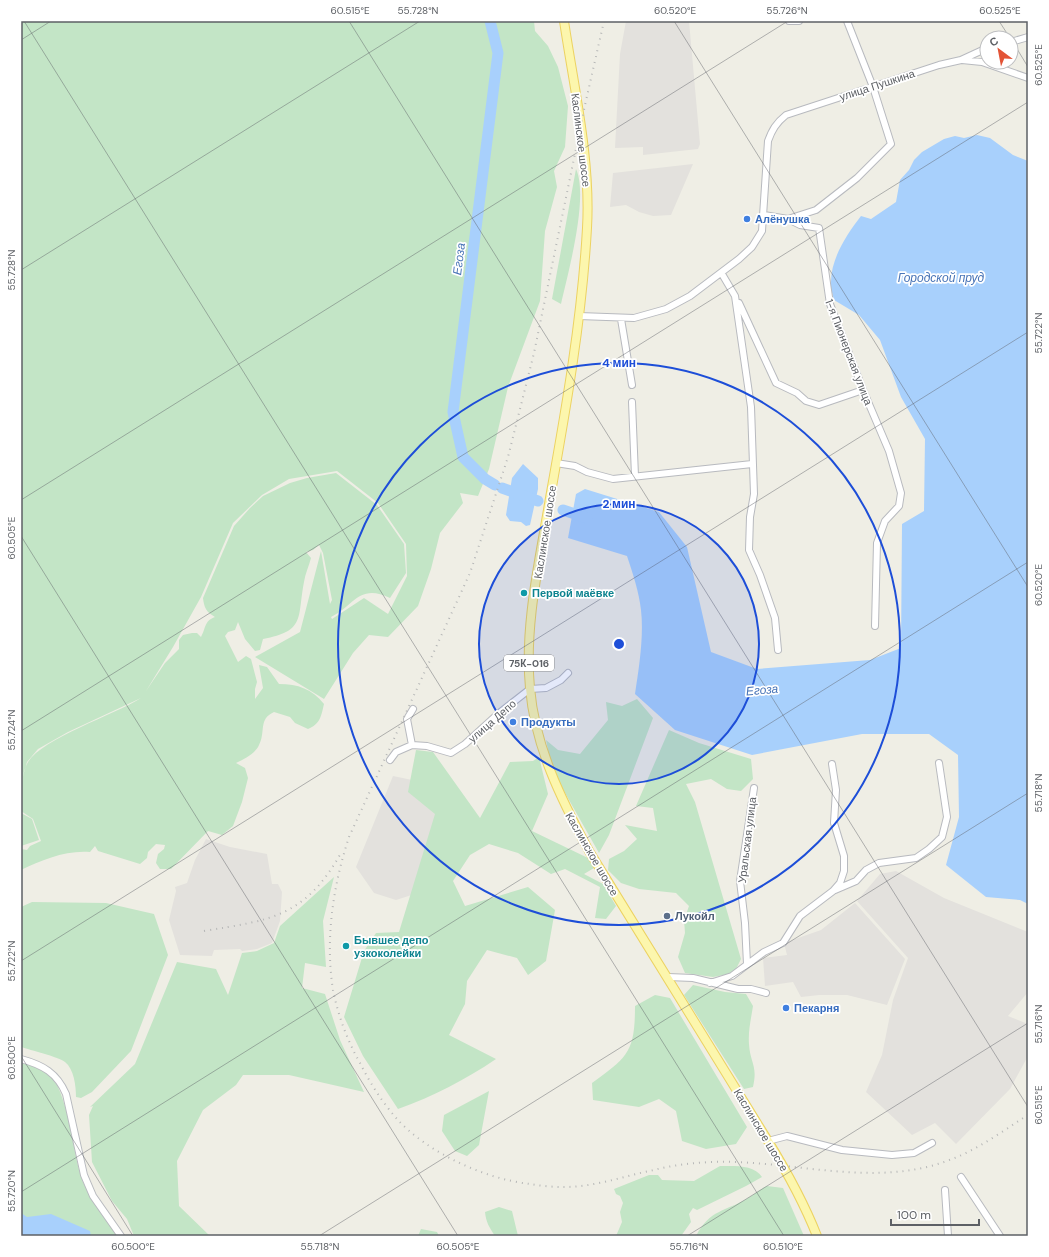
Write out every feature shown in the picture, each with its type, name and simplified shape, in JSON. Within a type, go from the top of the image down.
[{"type":"main road","name":"Каслинское шоссе","points":[[564,21],[587,173],[587,228],[580,316],[534,598],[529,656],[530,689],[538,734],[548,770],[562,803],[593,857],[792,1181],[817,1236]]},
{"type":"street","points":[[789,21],[799,21]]},
{"type":"street","points":[[580,316],[621,319],[634,318],[666,309],[690,296],[722,274],[752,247],[762,231],[764,214],[788,219],[816,210],[857,178],[891,144],[873,87],[847,21]]},
{"type":"street","name":"улица Пушкина","points":[[764,214],[766,156],[772,129],[778,121],[794,112],[939,65],[960,60],[979,52]]},
{"type":"street","points":[[960,60],[982,62],[1028,78]]},
{"type":"street","name":"1-я Пионерская улица","points":[[788,219],[800,225],[819,228],[830,304],[863,390],[890,451],[901,493],[898,506],[885,521],[877,542],[875,626]]},
{"type":"street","points":[[722,274],[735,296],[776,383],[797,393],[806,401],[819,405],[863,390]]},
{"type":"street","points":[[735,296],[751,407],[754,494],[750,517],[749,550],[760,575],[775,618],[778,650]]},
{"type":"street","points":[[621,319],[632,385]]},
{"type":"street","points":[[632,402],[635,476]]},
{"type":"street","points":[[556,463],[575,466],[587,472],[613,479],[752,464]]},
{"type":"street","name":"улица Депо","points":[[412,745],[427,746],[451,753],[465,744],[498,714],[530,689],[546,688],[561,680],[568,673]]},
{"type":"street","points":[[390,760],[396,752],[412,745],[407,719],[413,709]]},
{"type":"street","points":[[833,891],[856,881],[866,870],[879,862],[916,858],[942,837],[947,817],[939,763]]},
{"type":"street","points":[[710,983],[732,976],[764,952],[783,943],[800,916],[833,891],[840,883],[844,871],[844,856],[834,823],[836,790],[832,764]]},
{"type":"street","name":"Уральская улица","points":[[747,964],[745,923],[740,881],[754,788]]},
{"type":"street","points":[[668,977],[693,978],[710,983],[766,993]]},
{"type":"street","points":[[21,1059],[37,1063],[48,1069],[61,1084],[66,1094],[84,1175],[93,1196],[121,1236]]},
{"type":"street","points":[[768,1141],[787,1136],[842,1150],[892,1155],[914,1153],[932,1143]]},
{"type":"street","points":[[961,1177],[1000,1236]]},
{"type":"street","points":[[945,1190],[948,1236]]},
{"type":"shaded area","points":[[626,21],[689,21],[700,144],[698,149],[643,155],[643,147],[615,148],[620,54]]},
{"type":"shaded area","points":[[693,164],[671,215],[653,216],[639,212],[626,205],[610,207],[613,173]]},
{"type":"shaded area","points":[[393,776],[417,781],[441,814],[421,892],[396,900],[374,893],[356,867]]},
{"type":"shaded area","points":[[206,839],[230,847],[267,854],[272,884],[278,884],[282,892],[280,921],[272,943],[257,949],[242,951],[240,949],[214,950],[212,956],[180,955],[169,920],[176,891],[175,887],[187,883],[195,860]]},
{"type":"shaded area","points":[[896,871],[944,898],[1028,932],[1028,992],[1008,1016],[1028,1024],[1028,1056],[1010,1089],[956,1144],[935,1123],[912,1135],[866,1092],[882,1055],[893,1000],[908,958],[857,901],[880,874]]},
{"type":"shaded area","points":[[855,903],[905,959],[887,1005],[847,995],[819,995],[801,997],[793,982],[765,986],[763,958],[787,955],[784,943],[821,930]]},
{"type":"green space","points":[[21,21],[534,21],[535,31],[548,46],[558,67],[568,106],[565,147],[554,171],[557,187],[545,231],[540,301],[508,387],[489,469],[478,496],[460,493],[463,503],[440,533],[431,569],[418,606],[388,637],[369,635],[353,653],[324,699],[255,657],[300,632],[321,551],[330,604],[332,600],[323,553],[319,545],[313,550],[306,552],[311,558],[305,579],[299,614],[293,627],[287,632],[277,636],[263,639],[260,650],[255,651],[245,639],[238,622],[235,630],[228,632],[225,636],[238,662],[246,656],[251,659],[257,682],[255,699],[263,688],[259,665],[267,667],[279,684],[298,686],[315,695],[324,704],[323,709],[318,722],[308,729],[295,723],[290,717],[274,712],[266,718],[261,740],[255,751],[236,763],[245,768],[248,778],[242,802],[233,826],[222,835],[208,831],[171,869],[160,869],[156,863],[158,854],[164,849],[165,845],[156,844],[148,852],[147,858],[140,864],[98,851],[95,846],[90,852],[63,854],[46,859],[21,870],[21,849],[27,850],[30,846],[41,841],[33,819],[21,811],[23,776],[21,783]],"holes":[[[337,471],[378,503],[406,544],[407,576],[388,614],[364,598],[332,619],[331,617],[364,595],[371,593],[380,594],[390,598],[406,573],[404,544],[377,505],[336,473],[307,478],[290,483],[263,496],[234,526],[203,598],[206,609],[215,617],[207,623],[201,637],[197,633],[183,635],[179,640],[179,649],[165,663],[146,691],[201,597],[233,523],[262,495],[289,479]],[[141,698],[48,744],[36,753],[25,767],[27,762],[38,749],[68,732]]]},
{"type":"green space","points":[[576,169],[579,182],[579,216],[561,304],[552,299]]},
{"type":"green space","points":[[637,699],[653,718],[609,835],[599,853],[552,770],[546,740],[558,750],[580,754],[608,720],[606,702],[622,706]]},
{"type":"green space","points":[[669,730],[699,743],[751,759],[753,779],[741,791],[727,789],[711,779],[686,784],[695,802],[741,959],[734,973],[713,977],[685,973],[678,957],[685,933],[684,920],[689,906],[676,893],[639,889],[621,883],[608,870],[609,859],[624,851],[637,839],[625,825],[657,831],[653,808],[636,806]]},
{"type":"green space","points":[[416,750],[433,752],[480,818],[510,762],[533,761],[539,757],[548,794],[532,831],[588,858],[594,868],[584,874],[603,884],[616,906],[606,919],[595,918],[600,887],[565,869],[551,874],[518,853],[489,844],[470,855],[453,881],[465,906],[528,887],[555,910],[546,961],[528,975],[517,958],[487,950],[467,981],[465,1004],[449,1035],[496,1059],[449,1087],[398,1109],[363,1056],[344,1017],[364,951],[376,933],[399,932],[435,814],[408,792]]},
{"type":"green space","points":[[21,813],[32,819],[39,840],[21,846]]},
{"type":"green space","points":[[334,877],[323,921],[326,967],[305,963],[302,988],[325,994],[340,1040],[364,1092],[289,1075],[243,1075],[236,1085],[203,1110],[177,1161],[179,1206],[210,1236],[134,1236],[127,1219],[112,1201],[92,1162],[89,1115],[93,1106],[90,1107],[135,1064],[177,962],[216,969],[228,995],[242,953],[257,951],[274,943],[280,926]]},
{"type":"green space","points":[[32,902],[106,903],[154,914],[168,955],[131,1051],[92,1092],[81,1098],[76,1097],[75,1083],[71,1069],[65,1062],[21,1047],[21,907]]},
{"type":"green space","points":[[693,985],[725,992],[746,994],[753,1006],[749,1039],[755,1074],[753,1087],[744,1089],[684,995]]},
{"type":"green space","points":[[655,995],[670,998],[747,1127],[736,1144],[706,1149],[682,1141],[676,1111],[659,1099],[639,1107],[593,1100],[592,1083],[621,1059],[631,1044],[635,1021],[635,1006]]},
{"type":"green space","points":[[21,1063],[35,1066],[44,1070],[54,1080],[65,1107],[83,1182],[94,1203],[118,1236],[21,1236]]},
{"type":"green space","points":[[489,1091],[479,1145],[467,1156],[455,1151],[442,1131],[444,1115]]},
{"type":"green space","points":[[720,1166],[749,1168],[754,1170],[762,1177],[697,1210],[693,1208],[689,1214],[691,1222],[681,1236],[616,1236],[622,1222],[620,1212],[623,1203],[620,1196],[616,1194],[614,1189],[649,1175],[658,1175],[662,1180],[694,1181]]},
{"type":"green space","points":[[767,1186],[783,1188],[804,1236],[696,1236],[701,1227],[713,1216],[740,1203]]},
{"type":"green space","points":[[499,1207],[512,1211],[518,1236],[495,1236],[489,1227],[485,1212]]},
{"type":"green space","points":[[421,1229],[437,1232],[439,1236],[418,1236]]},
{"type":"water","name":"Городской пруд","points":[[977,135],[990,138],[1013,155],[1028,161],[1028,904],[1020,900],[986,897],[946,865],[959,817],[958,755],[929,734],[862,734],[752,755],[675,730],[635,694],[641,652],[642,620],[634,576],[627,556],[568,538],[576,494],[585,489],[659,512],[687,547],[711,652],[757,669],[870,660],[901,648],[902,524],[924,511],[925,439],[901,397],[880,340],[859,315],[834,300],[831,287],[832,273],[837,255],[845,238],[861,216],[871,219],[896,202],[900,180],[909,170],[914,160],[922,152],[944,139],[955,136],[964,138]]},
{"type":"water","points":[[523,464],[538,478],[538,489],[530,525],[526,526],[521,522],[510,521],[506,515],[512,478]]},
{"type":"water","points":[[21,1213],[27,1217],[51,1214],[90,1231],[91,1236],[21,1236]]},
{"type":"waterway","name":"Егоза","points":[[490,21],[498,53],[453,412],[463,457],[485,479],[495,485]]},
{"type":"waterway","name":"Егоза","points":[[502,488],[538,501]]},
{"type":"waterway","name":"Егоза","points":[[563,510],[587,518]]},
{"type":"railway","points":[[604,21],[585,105],[534,353],[508,457],[470,573],[349,837],[343,856],[332,913],[330,951],[333,990],[344,1027],[355,1054],[377,1092],[397,1119],[425,1143],[458,1162],[495,1177],[551,1187],[576,1187],[668,1167],[712,1162],[742,1162],[863,1173],[893,1172],[923,1168],[952,1159],[972,1150],[1028,1115]]},
{"type":"railway","points":[[204,931],[249,923],[284,912],[299,903],[314,891],[328,874],[341,853]]},
{"type":"place","name":"Алёнушка","points":[[747,219]]},
{"type":"place","name":"Первой маёвке","points":[[524,593]]},
{"type":"place","name":"Продукты","points":[[513,722]]},
{"type":"place","name":"Лукойл","points":[[667,916]]},
{"type":"place","name":"Бывшее депо узкоколейки","points":[[346,946]]},
{"type":"place","name":"Пекарня","points":[[786,1008]]}]
